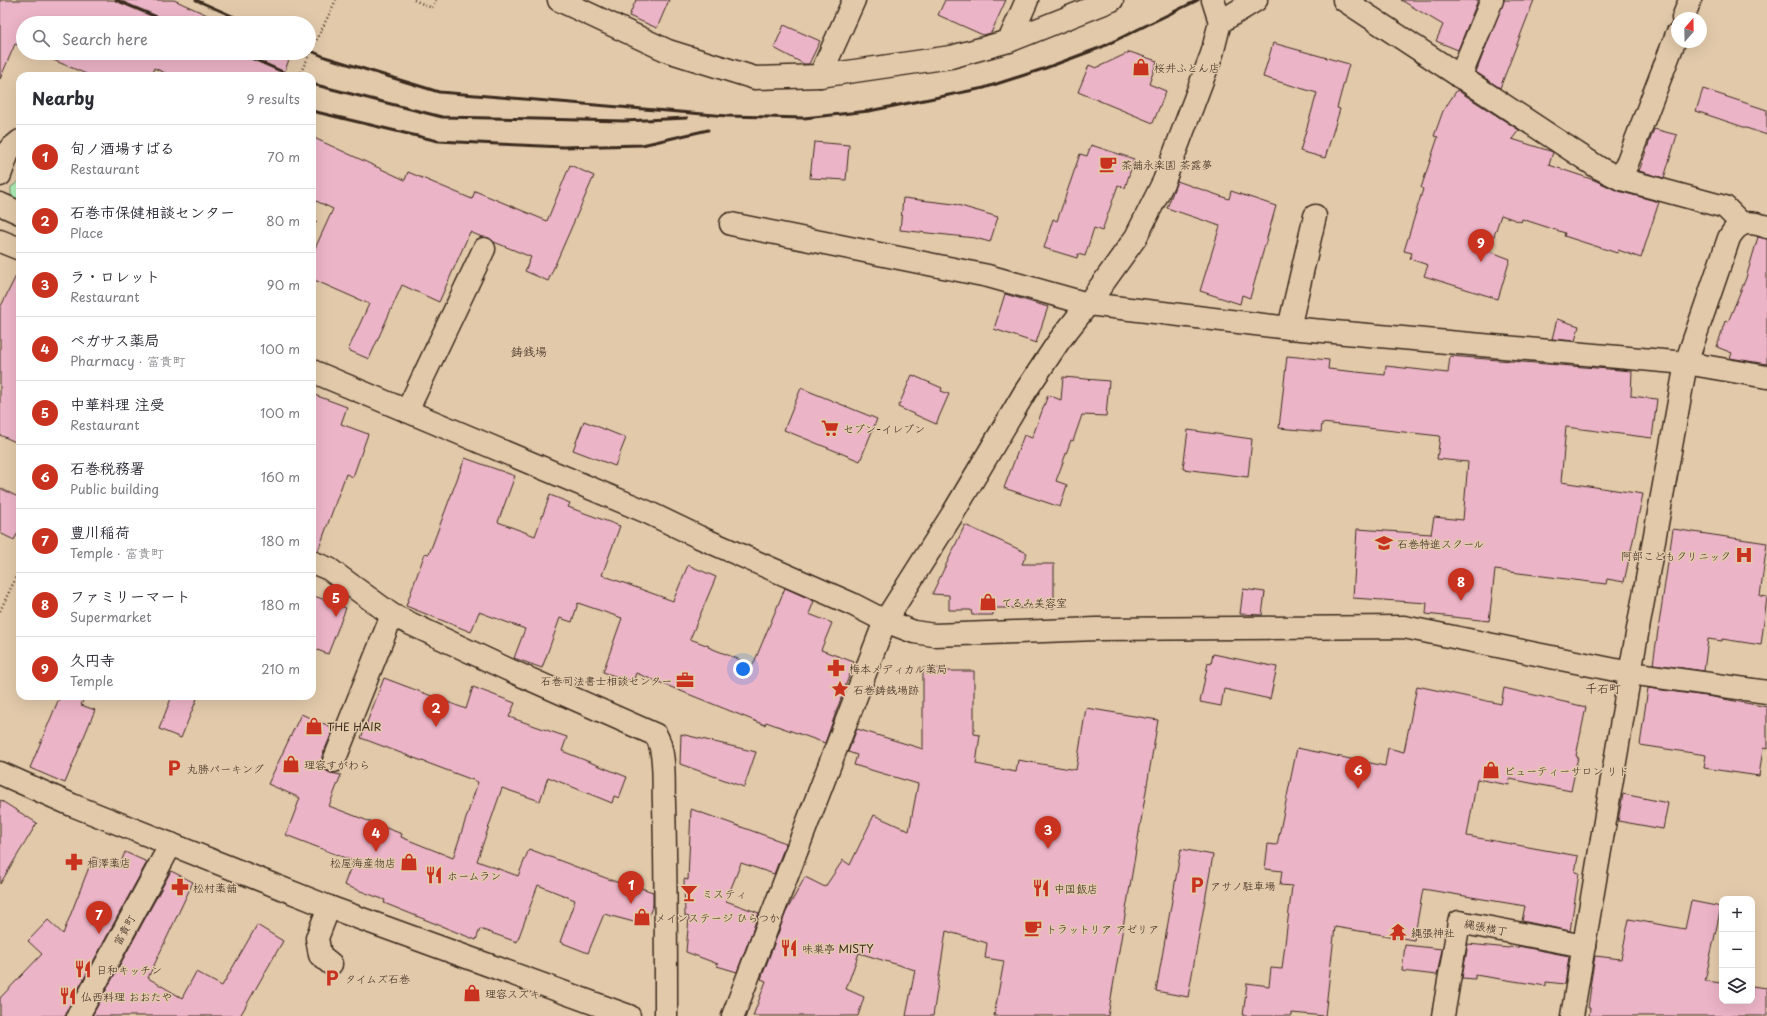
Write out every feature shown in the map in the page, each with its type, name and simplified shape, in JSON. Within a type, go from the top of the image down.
[{"type":"street","points":[[559,0],[668,50],[755,78],[820,76],[951,57],[1009,41],[1112,0]]},
{"type":"street","points":[[820,76],[854,0]]},
{"type":"street","points":[[1009,41],[1027,0]]},
{"type":"street","points":[[733,1016],[885,620],[952,515],[1025,392],[1059,341],[1088,304],[1136,237],[1164,181],[1212,54],[1220,22],[1213,0]]},
{"type":"street","points":[[1220,22],[1256,0]]},
{"type":"street","points":[[1344,0],[1599,168],[1621,179],[1725,207],[1742,224]]},
{"type":"street","points":[[1460,76],[1492,0]]},
{"type":"street","points":[[1685,12],[1690,0]]},
{"type":"street","points":[[1621,179],[1672,48]]},
{"type":"street","points":[[0,175],[9,150],[16,145]]},
{"type":"street","points":[[1288,328],[1315,216]]},
{"type":"street","points":[[1572,1016],[1630,673],[1686,363],[1729,238],[1734,229],[1742,224],[1752,222],[1767,227]]},
{"type":"street","points":[[731,224],[988,276],[1088,304],[1288,328],[1686,363],[1767,377]]},
{"type":"street","points":[[0,241],[16,247]]},
{"type":"street","points":[[406,411],[484,249]]},
{"type":"street","points":[[316,373],[647,512],[699,537],[914,632],[934,635],[1096,629],[1404,627],[1630,673],[1767,692]]},
{"type":"street","points":[[316,564],[329,569],[392,615],[507,669],[656,735],[660,741],[662,760],[666,864],[666,1016]]},
{"type":"street","points":[[334,761],[392,615]]},
{"type":"street","points":[[0,773],[72,805],[329,907],[629,1016]]},
{"type":"street","name":"富貴町","points":[[78,1016],[171,844]]},
{"type":"street","points":[[329,907],[317,938],[320,955],[331,964]]},
{"type":"street","name":"縄張横丁","points":[[1443,1016],[1459,922],[1584,946]]},
{"type":"path","points":[[316,41],[336,0]]},
{"type":"path","points":[[414,0],[432,8],[436,0]]},
{"type":"path","points":[[301,72],[307,60]]},
{"type":"path","points":[[0,612],[16,578]]},
{"type":"green space","points":[[16,184],[16,199],[11,195],[11,187]]},
{"type":"building","points":[[0,0],[174,0],[209,16],[16,16],[16,44],[0,79]]},
{"type":"building","points":[[636,0],[669,0],[657,28],[629,16]]},
{"type":"building","points":[[945,0],[1006,0],[991,33],[983,35],[938,15]]},
{"type":"building","points":[[1401,0],[1478,0],[1458,50],[1436,41],[1443,25]]},
{"type":"building","points":[[1504,0],[1534,0],[1500,88],[1476,72]]},
{"type":"building","points":[[784,25],[820,41],[809,64],[804,64],[774,48]]},
{"type":"building","points":[[1273,43],[1349,64],[1337,108],[1340,109],[1325,158],[1300,151],[1317,93],[1263,77]]},
{"type":"building","points":[[1130,52],[1157,61],[1149,84],[1166,91],[1153,123],[1078,92],[1089,65],[1096,68]]},
{"type":"building","points":[[53,60],[289,60],[284,72],[163,72],[154,68],[152,72],[82,72]]},
{"type":"building","points":[[1703,89],[1767,110],[1767,135],[1696,111]]},
{"type":"building","points":[[1457,90],[1519,130],[1512,139],[1553,152],[1549,165],[1594,180],[1618,191],[1659,202],[1641,258],[1618,250],[1617,253],[1564,236],[1565,233],[1522,219],[1521,222],[1501,215],[1489,251],[1510,259],[1498,299],[1424,276],[1428,265],[1410,259],[1412,253],[1404,251],[1423,189],[1421,188],[1438,137],[1434,136],[1443,111]]},
{"type":"building","points":[[1654,129],[1677,135],[1664,178],[1639,171]]},
{"type":"building","points":[[316,139],[405,180],[408,172],[472,199],[475,191],[547,221],[570,165],[594,176],[548,281],[525,271],[531,257],[494,242],[489,238],[470,232],[439,302],[402,285],[369,359],[348,350],[369,304],[316,281],[316,246],[333,209],[316,201]]},
{"type":"building","points":[[814,142],[849,145],[846,180],[810,178]]},
{"type":"building","points":[[1091,145],[1134,159],[1125,188],[1118,185],[1102,231],[1094,228],[1085,256],[1078,254],[1077,258],[1044,248],[1053,219],[1057,221],[1080,154],[1087,156]]},
{"type":"building","points":[[1177,181],[1229,199],[1231,191],[1276,206],[1250,298],[1242,295],[1240,304],[1200,291],[1220,226],[1167,208]]},
{"type":"building","points":[[903,198],[954,204],[998,217],[990,242],[975,238],[900,230]]},
{"type":"building","points":[[1758,237],[1767,239],[1767,364],[1730,358],[1732,353],[1717,347],[1725,321],[1728,322],[1746,278]]},
{"type":"building","points":[[16,276],[16,442],[0,435],[0,308]]},
{"type":"building","points":[[1005,294],[1048,307],[1036,343],[994,329]]},
{"type":"building","points":[[1557,319],[1579,326],[1575,341],[1552,339]]},
{"type":"building","points":[[1287,356],[1329,360],[1328,369],[1385,375],[1386,366],[1448,373],[1450,356],[1632,371],[1631,396],[1657,399],[1652,438],[1566,427],[1561,482],[1643,494],[1624,582],[1607,579],[1606,584],[1495,570],[1489,621],[1426,614],[1427,603],[1353,598],[1357,529],[1431,534],[1434,517],[1463,520],[1468,462],[1437,459],[1440,436],[1322,423],[1321,432],[1279,428]]},
{"type":"building","points":[[912,375],[942,388],[941,391],[949,394],[936,424],[898,407]]},
{"type":"building","points":[[1063,377],[1109,381],[1106,416],[1082,415],[1073,441],[1071,440],[1056,481],[1067,485],[1060,507],[1004,488],[1024,435],[1032,438],[1048,395],[1061,400]]},
{"type":"building","points":[[801,388],[877,419],[860,461],[784,430]]},
{"type":"building","points":[[316,395],[347,407],[341,424],[368,434],[353,477],[346,474],[318,551],[316,551]]},
{"type":"building","points":[[584,421],[626,438],[615,466],[573,450]]},
{"type":"building","points":[[1188,430],[1252,439],[1248,477],[1183,469]]},
{"type":"building","points":[[465,458],[515,476],[498,522],[535,536],[550,495],[570,503],[568,507],[620,526],[602,575],[673,601],[688,565],[716,577],[690,639],[709,646],[708,647],[753,665],[785,588],[814,601],[809,614],[832,623],[821,650],[854,662],[825,743],[766,722],[765,725],[636,673],[633,682],[603,672],[622,618],[578,603],[572,622],[560,618],[542,668],[514,658],[525,629],[479,612],[471,632],[406,606],[425,553],[429,554]]},
{"type":"building","points":[[0,488],[16,496],[16,536],[14,540],[0,533]]},
{"type":"building","points":[[965,525],[1027,553],[1022,564],[1054,564],[1054,608],[993,608],[993,615],[972,615],[971,610],[949,610],[949,595],[932,594]]},
{"type":"building","points":[[1673,529],[1767,543],[1760,596],[1767,597],[1761,645],[1722,639],[1722,641],[1708,639],[1704,671],[1653,664]]},
{"type":"building","points":[[1243,589],[1265,592],[1262,615],[1240,614]]},
{"type":"building","points":[[316,597],[346,608],[328,654],[316,650]]},
{"type":"building","points":[[1213,654],[1277,667],[1270,699],[1224,689],[1221,706],[1200,702],[1208,663],[1211,664]]},
{"type":"building","points":[[923,668],[943,668],[943,671],[974,671],[974,734],[980,735],[976,764],[1016,772],[1018,760],[1076,770],[1086,708],[1158,720],[1108,1016],[994,1016],[1004,961],[985,958],[987,943],[946,931],[933,1016],[906,1016],[915,970],[859,953],[846,989],[864,997],[858,1016],[753,1016],[766,981],[761,979],[786,912],[805,877],[825,887],[843,860],[850,865],[874,815],[909,831],[918,784],[854,765],[857,755],[848,752],[857,729],[923,749]]},
{"type":"building","points":[[384,678],[466,709],[473,687],[515,703],[509,717],[567,737],[562,751],[627,777],[619,798],[614,796],[612,803],[548,777],[540,801],[502,788],[477,861],[518,876],[529,849],[619,883],[620,881],[653,892],[653,905],[645,925],[604,914],[588,953],[560,942],[575,900],[538,885],[517,942],[480,929],[476,940],[384,903],[385,900],[344,885],[353,861],[286,835],[300,798],[268,784],[301,714],[334,728],[322,756],[322,768],[330,773],[341,775],[329,806],[402,834],[401,837],[453,858],[478,782],[361,738]]},
{"type":"building","points":[[1417,686],[1501,704],[1504,688],[1586,707],[1576,756],[1578,757],[1571,791],[1510,779],[1509,785],[1477,779],[1467,836],[1578,856],[1575,872],[1579,873],[1570,931],[1522,921],[1525,906],[1423,889],[1414,940],[1335,927],[1325,1016],[1292,1013],[1292,1016],[1243,1016],[1247,983],[1269,986],[1271,968],[1282,969],[1292,886],[1280,885],[1282,871],[1265,869],[1268,844],[1277,845],[1297,748],[1385,766],[1388,748],[1404,752]]},
{"type":"building","points":[[1648,688],[1713,697],[1767,707],[1767,749],[1763,748],[1759,776],[1704,768],[1706,755],[1640,745]]},
{"type":"building","points":[[58,700],[83,700],[81,705],[95,710],[65,783],[30,768]]},
{"type":"building","points":[[170,700],[196,700],[181,738],[159,729]]},
{"type":"building","points":[[681,734],[756,752],[744,787],[680,764]]},
{"type":"building","points":[[1623,794],[1668,803],[1663,829],[1618,821]]},
{"type":"building","points":[[0,800],[37,823],[0,884]]},
{"type":"building","points":[[691,809],[786,843],[774,874],[741,863],[726,901],[759,913],[737,972],[717,966],[718,964],[686,952],[689,917],[685,916],[684,879],[688,880]]},
{"type":"building","points":[[1181,849],[1213,855],[1188,997],[1156,991]]},
{"type":"building","points":[[125,852],[147,862],[67,1010],[66,1016],[0,1016],[0,998],[42,954],[28,941],[48,920],[63,934],[93,857],[119,867]]},
{"type":"building","points":[[171,871],[193,882],[148,978],[182,998],[196,972],[222,986],[257,925],[283,941],[240,1016],[92,1016]]},
{"type":"building","points":[[1691,901],[1719,907],[1719,916],[1705,981],[1719,983],[1719,1004],[1755,1004],[1755,986],[1767,988],[1767,1016],[1589,1016],[1590,1008],[1588,1008],[1590,987],[1595,956],[1621,959],[1629,919],[1685,929]]},
{"type":"building","points":[[1468,944],[1509,948],[1518,948],[1518,946],[1569,956],[1565,984],[1546,982],[1546,986],[1475,975],[1475,979],[1462,978]]},
{"type":"building","points":[[1405,945],[1442,949],[1437,975],[1402,971]]},
{"type":"railway","points":[[116,0],[154,16]]},
{"type":"railway","points":[[196,0],[232,16]]},
{"type":"railway","points":[[316,53],[439,92],[727,116],[804,118],[869,111],[984,88],[1043,69],[1102,47],[1198,0]]},
{"type":"railway","points":[[256,60],[283,72]]},
{"type":"railway","points":[[316,85],[442,117],[624,121],[687,118]]},
{"type":"railway","points":[[316,112],[438,141],[563,147],[642,145],[708,130]]},
{"type":"place","name":"桜井ふとん店","points":[[1141,67]]},
{"type":"place","name":"茶舗永楽園 茶露夢","points":[[1108,164]]},
{"type":"place","name":"久円寺","points":[[1481,262]]},
{"type":"place","name":"セブン-イレブン","points":[[830,428]]},
{"type":"place","name":"石巻特進スクール","points":[[1384,543]]},
{"type":"place","name":"阿部こどもクリニック","points":[[1744,555]]},
{"type":"place","name":"ファミリーマート","points":[[1461,601]]},
{"type":"place","name":"てるみ美容室","points":[[988,602]]},
{"type":"place","name":"中華料理 注受","points":[[336,617]]},
{"type":"place","name":"梅本メディカル薬局","points":[[836,668]]},
{"type":"place","name":"石巻司法書士相談センター","points":[[685,680]]},
{"type":"place","name":"石巻鋳銭場跡","points":[[840,689]]},
{"type":"place","name":"THE HAIR","points":[[314,726]]},
{"type":"place","name":"石巻市保健相談センター","points":[[436,727]]},
{"type":"place","name":"理容すがわら","points":[[291,764]]},
{"type":"place","name":"丸勝パーキング","points":[[174,768]]},
{"type":"place","name":"ビューティーサロン リド","points":[[1491,770]]},
{"type":"place","name":"石巻税務署","points":[[1358,789]]},
{"type":"place","name":"ラ・ロレット","points":[[1048,849]]},
{"type":"place","name":"ペガサス薬局","points":[[376,852]]},
{"type":"place","name":"相澤薬店","points":[[74,862]]},
{"type":"place","name":"松屋海産物店","points":[[409,862]]},
{"type":"place","name":"ホームラン","points":[[434,875]]},
{"type":"place","name":"アサノ駐車場","points":[[1197,885]]},
{"type":"place","name":"松村薬舗","points":[[180,887]]},
{"type":"place","name":"中国飯店","points":[[1041,888]]},
{"type":"place","name":"ミスティ","points":[[689,893]]},
{"type":"place","name":"旬ノ酒場すばる","points":[[631,904]]},
{"type":"place","name":"メインステージ ひらつか","points":[[642,917]]},
{"type":"place","name":"トラットリア アゼリア","points":[[1033,928]]},
{"type":"place","name":"縄張神社","points":[[1398,932]]},
{"type":"place","name":"豊川稲荷","points":[[99,934]]},
{"type":"place","name":"味巣亭 MISTY","points":[[789,948]]},
{"type":"place","name":"日和キッチン","points":[[83,969]]},
{"type":"place","name":"タイムズ石巻","points":[[332,978]]},
{"type":"place","name":"理容スズキ","points":[[472,993]]},
{"type":"place","name":"仏西料理 おおたや","points":[[68,996]]},
{"type":"district","name":"鋳銭場","points":[[529,351]]},
{"type":"district","name":"千石町","points":[[1603,688]]}]
